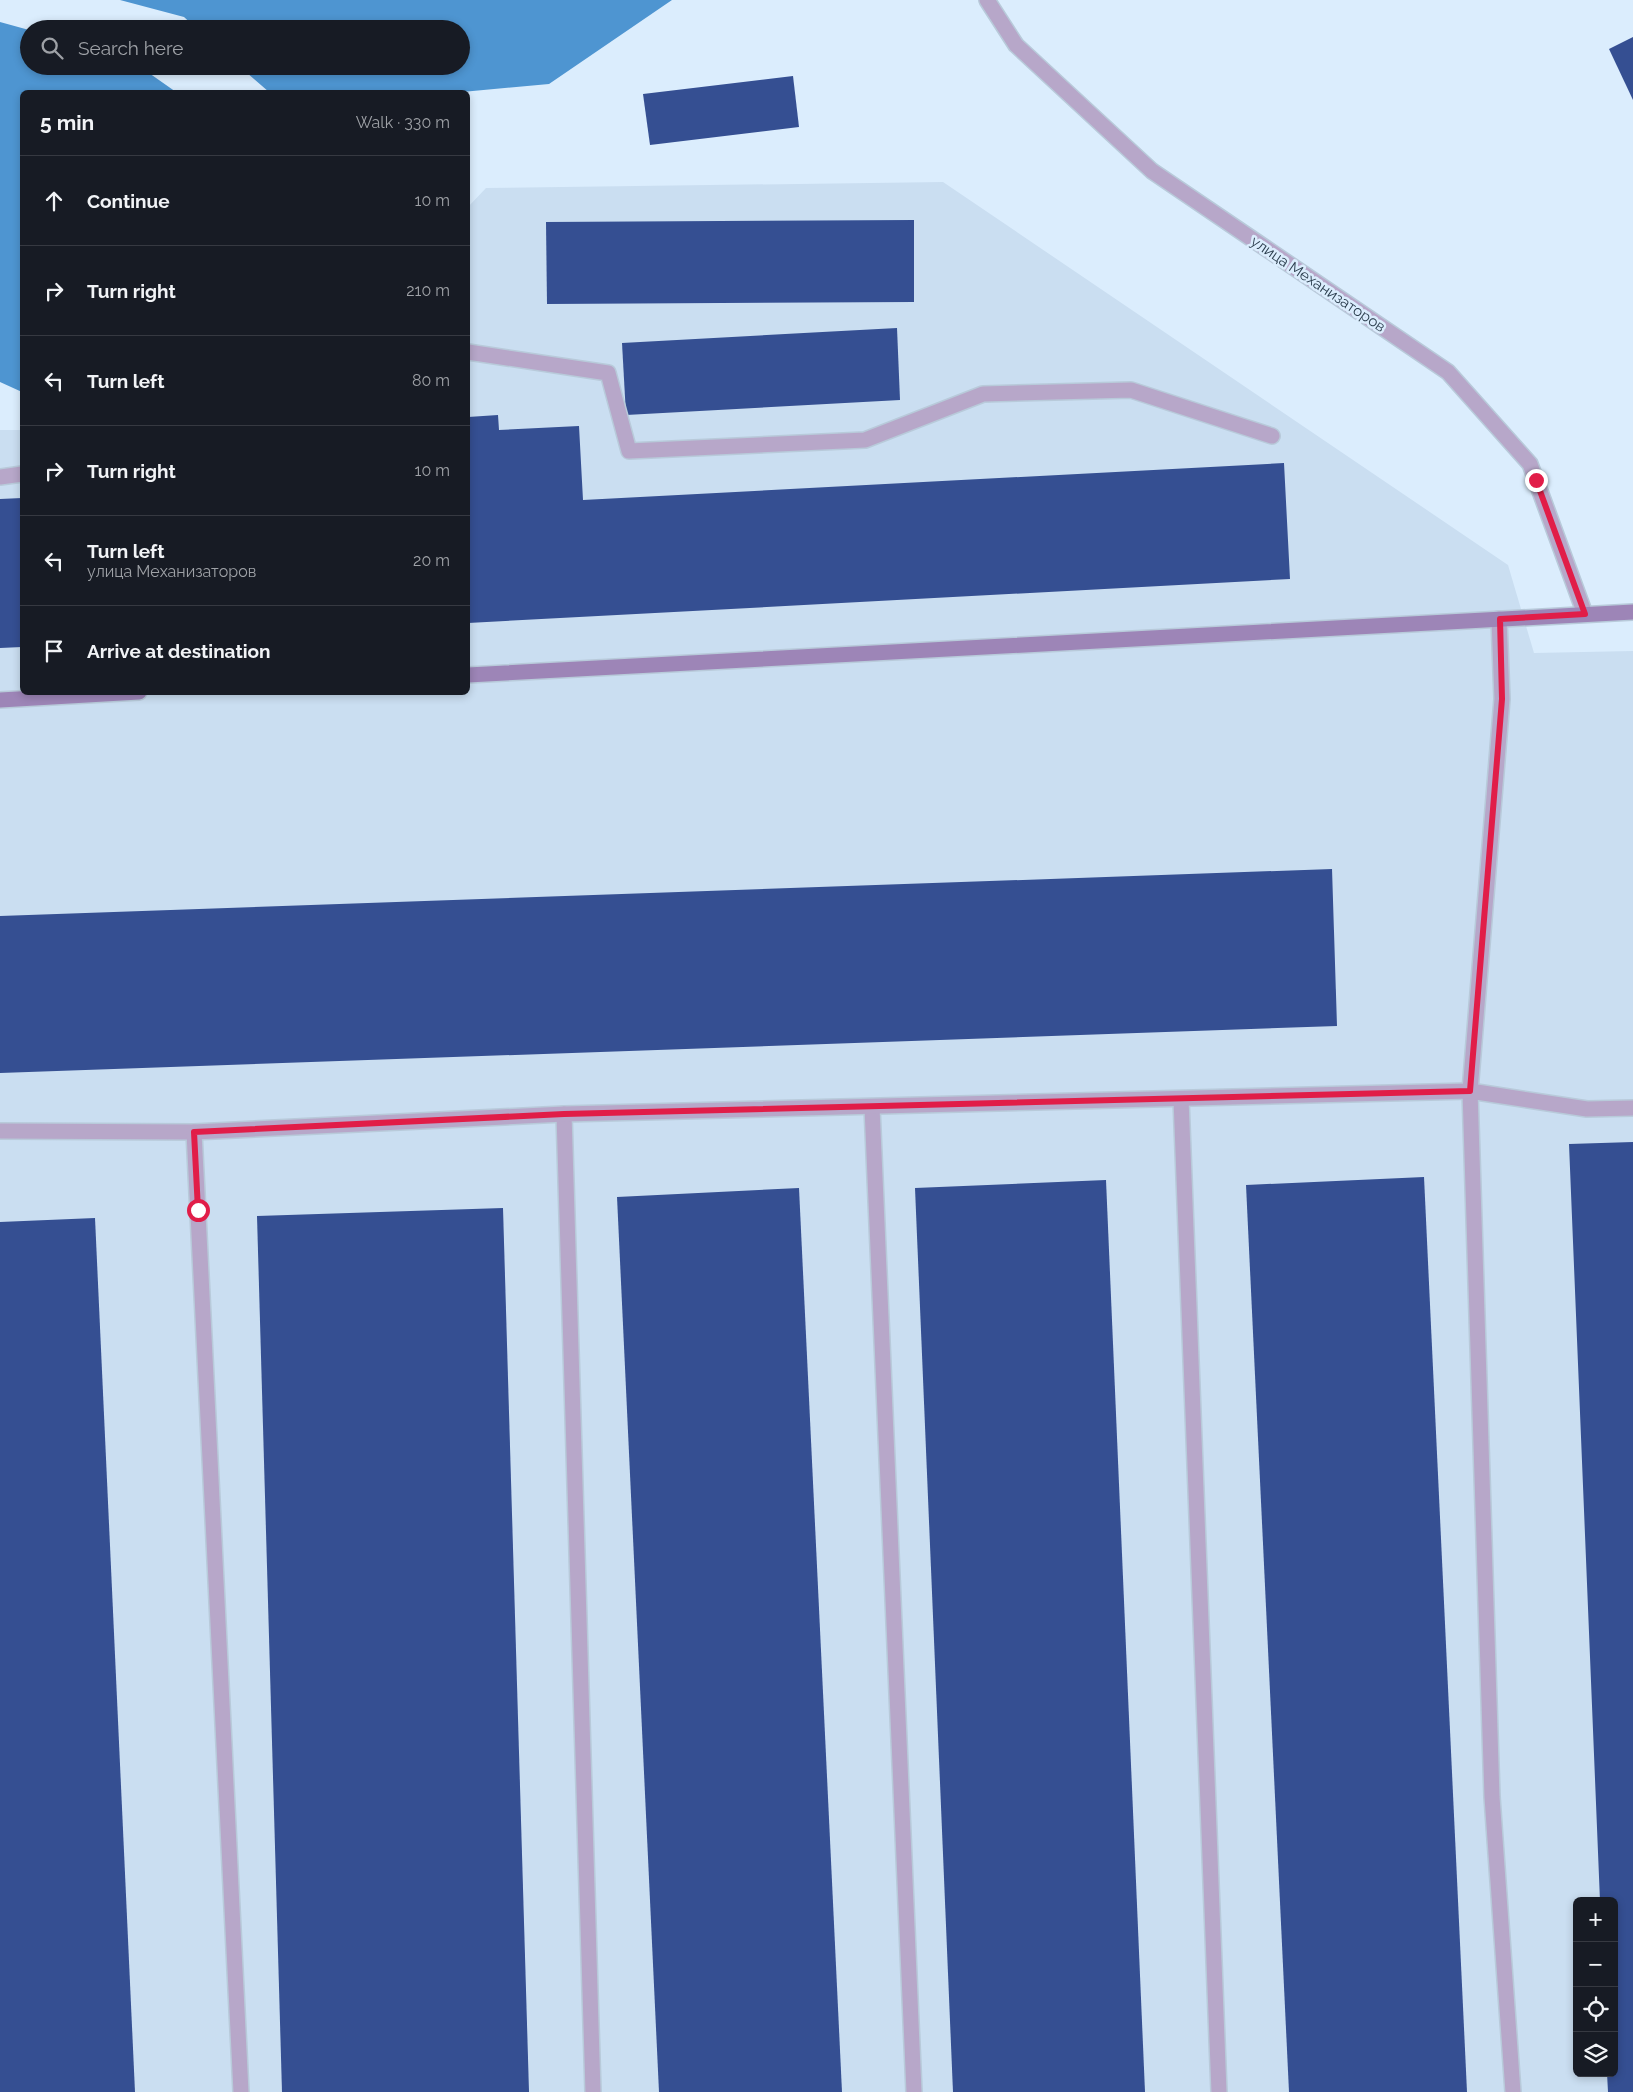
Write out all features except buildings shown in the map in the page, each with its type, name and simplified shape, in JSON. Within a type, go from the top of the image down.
[{"type":"street","name":"улица Механизаторов","points":[[987,0],[1016,45],[1152,171],[1448,372],[1530,464],[1585,614]]},
{"type":"street","points":[[470,352],[608,373],[629,451],[865,440],[983,394],[1131,390],[1272,436]]},
{"type":"street","points":[[0,477],[20,474]]},
{"type":"street","points":[[470,675],[1633,612]]},
{"type":"street","points":[[1500,619],[1502,699],[1470,1091],[1492,1797],[1512,2092]]},
{"type":"street","points":[[0,700],[87,695]]},
{"type":"street","points":[[0,1131],[194,1132],[564,1114],[1470,1091],[1587,1110],[1633,1108]]},
{"type":"street","points":[[1181,1099],[1219,2092]]},
{"type":"street","points":[[872,1107],[914,2092]]},
{"type":"street","points":[[564,1114],[593,2092]]},
{"type":"street","points":[[194,1132],[240,2092]]},
{"type":"shaded area","points":[[943,182],[1508,565],[1534,653],[1633,651],[1633,2092],[0,2092],[0,430],[20,430],[20,695],[470,695],[470,205],[486,188]]},
{"type":"water","points":[[120,0],[672,0],[549,84],[470,91],[267,90],[249,75],[470,75],[470,20],[187,20],[184,17]]},
{"type":"water","points":[[0,22],[20,28],[20,75],[152,75],[173,90],[20,90],[20,391],[0,382]]},
{"type":"route","points":[[198,1210],[194,1132],[564,1114],[1470,1091],[1502,699],[1500,619],[1585,614],[1536,480]]}]
